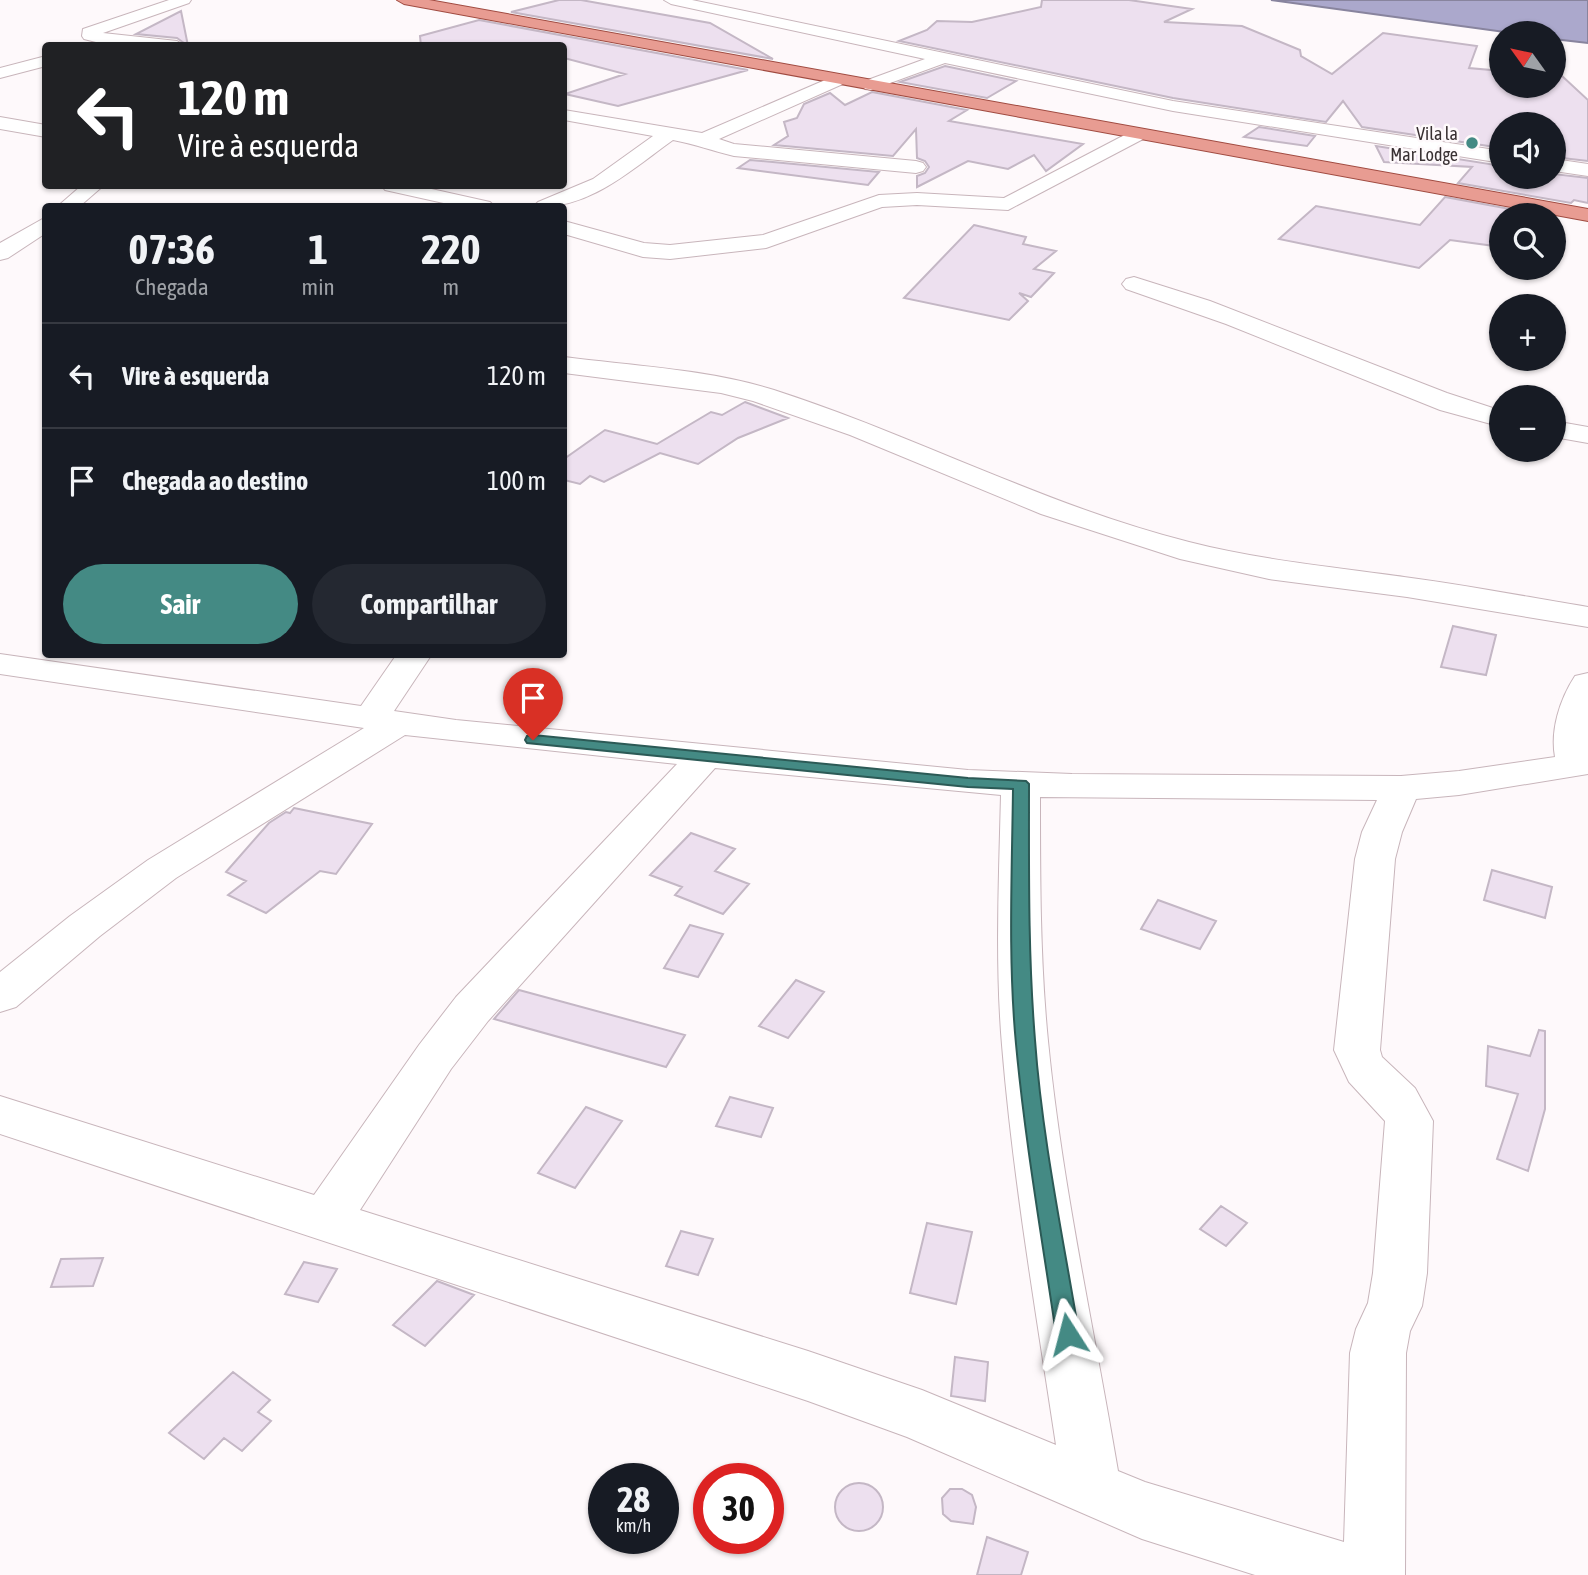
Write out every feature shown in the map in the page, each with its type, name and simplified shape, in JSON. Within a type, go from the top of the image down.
[{"type":"main road","points":[[404,0],[1588,215]]},
{"type":"street","points":[[96,41],[89,32],[184,0]]},
{"type":"street","points":[[671,0],[1213,113],[1489,155]]},
{"type":"street","points":[[871,85],[945,57]]},
{"type":"street","points":[[0,72],[42,62]]},
{"type":"street","points":[[707,140],[710,136],[839,79]]},
{"type":"street","points":[[567,116],[707,140],[720,148],[916,167]]},
{"type":"street","points":[[0,123],[42,130]]},
{"type":"street","points":[[552,203],[600,183],[669,134]]},
{"type":"street","points":[[567,228],[643,250],[670,252],[766,241],[865,204],[891,199],[1008,204],[1138,134]]},
{"type":"street","points":[[1566,167],[1588,170]]},
{"type":"street","points":[[72,203],[89,189]]},
{"type":"street","points":[[406,189],[470,203]]},
{"type":"street","points":[[4,249],[42,225]]},
{"type":"street","points":[[4,249],[34,252]]},
{"type":"street","points":[[1134,284],[1189,301],[1449,404],[1489,415]]},
{"type":"street","points":[[567,365],[721,385],[762,395],[860,429],[1052,508],[1180,550],[1269,569],[1407,587],[1588,617]]},
{"type":"street","points":[[567,379],[616,371]]},
{"type":"street","points":[[1566,431],[1588,435]]},
{"type":"street","points":[[0,996],[85,926],[162,869],[386,720],[413,658]]},
{"type":"street","points":[[0,664],[508,737],[968,782],[1021,784],[1401,788],[1459,783],[1582,764],[1570,744],[1571,731],[1588,684]]},
{"type":"street","points":[[325,1220],[435,1057],[472,1009],[705,757]]},
{"type":"street","points":[[1021,784],[1020,927],[1025,1041],[1035,1127],[1092,1490]]},
{"type":"street","points":[[1374,1575],[1378,1353],[1383,1329],[1395,1306],[1400,1273],[1409,1121],[1405,1107],[1359,1061],[1357,1050],[1375,859],[1382,832],[1401,788]]},
{"type":"street","points":[[0,1115],[795,1372],[922,1416],[1142,1510],[1352,1575]]},
{"type":"shaded area","points":[[1271,0],[1588,0],[1588,43],[1566,40],[1566,21],[1489,21],[1489,30]]},
{"type":"building","points":[[559,0],[581,0],[710,23],[773,59],[511,12]]},
{"type":"building","points":[[1042,0],[1129,0],[1192,9],[1164,22],[1242,26],[1300,50],[1301,56],[1332,74],[1383,33],[1477,46],[1469,68],[1489,70],[1489,98],[1566,98],[1566,80],[1588,100],[1588,161],[1566,158],[1566,112],[1489,112],[1489,146],[1362,127],[1343,101],[1326,122],[1173,98],[899,41],[927,30],[937,21],[972,22],[1041,7]]},
{"type":"building","points":[[181,11],[187,42],[177,38],[136,34]]},
{"type":"building","points":[[479,20],[748,70],[618,106],[567,94],[625,74],[567,59],[567,42],[421,42],[420,36]]},
{"type":"building","points":[[945,66],[1016,81],[987,98],[900,82]]},
{"type":"building","points":[[872,92],[967,110],[949,121],[1083,144],[1046,171],[1034,155],[1008,169],[968,161],[917,187],[917,176],[925,173],[929,167],[925,161],[917,158],[916,129],[893,156],[774,145],[788,136],[784,122],[797,118],[804,104],[830,93],[845,105]]},
{"type":"building","points":[[1259,127],[1315,136],[1307,146],[1244,137]]},
{"type":"building","points":[[1376,146],[1489,164],[1489,188],[1458,183],[1472,167],[1384,162]]},
{"type":"building","points":[[750,160],[879,172],[868,185],[738,168]]},
{"type":"building","points":[[1566,175],[1588,178],[1588,203],[1574,200],[1571,203],[1492,189],[1566,189]]},
{"type":"building","points":[[1445,197],[1489,205],[1489,245],[1450,240],[1419,268],[1279,239],[1316,206],[1420,225]]},
{"type":"building","points":[[974,225],[1026,237],[1023,244],[1056,251],[1034,269],[1054,273],[1031,297],[1019,293],[1028,301],[1009,320],[904,298]]},
{"type":"building","points":[[745,402],[788,418],[738,438],[698,464],[660,453],[604,482],[590,476],[580,484],[567,481],[567,457],[605,430],[657,444],[711,412],[722,415]]},
{"type":"building","points":[[1453,626],[1496,635],[1486,675],[1441,667]]},
{"type":"building","points":[[294,808],[372,824],[336,874],[320,871],[266,913],[228,895],[246,881],[226,872],[269,823],[286,812],[290,813]]},
{"type":"building","points":[[691,833],[735,849],[715,871],[749,884],[723,914],[675,895],[682,887],[650,875]]},
{"type":"building","points":[[1492,870],[1552,887],[1545,918],[1484,900]]},
{"type":"building","points":[[1158,900],[1216,921],[1200,949],[1141,929]]},
{"type":"building","points":[[690,925],[723,934],[698,977],[664,968]]},
{"type":"building","points":[[796,980],[824,992],[788,1038],[759,1026]]},
{"type":"building","points":[[519,990],[685,1035],[666,1067],[494,1019]]},
{"type":"building","points":[[1539,1030],[1545,1031],[1545,1109],[1528,1171],[1497,1159],[1518,1094],[1486,1086],[1488,1046],[1530,1056]]},
{"type":"building","points":[[730,1097],[773,1108],[761,1137],[716,1126]]},
{"type":"building","points":[[586,1107],[622,1121],[575,1188],[538,1173]]},
{"type":"building","points":[[1221,1206],[1247,1223],[1226,1246],[1200,1229]]},
{"type":"building","points":[[927,1223],[972,1232],[956,1304],[910,1293]]},
{"type":"building","points":[[681,1231],[713,1239],[698,1275],[666,1266]]},
{"type":"building","points":[[103,1258],[93,1286],[51,1287],[61,1259]]},
{"type":"building","points":[[304,1262],[337,1269],[318,1302],[285,1294]]},
{"type":"building","points":[[437,1281],[474,1295],[425,1346],[393,1325]]},
{"type":"building","points":[[955,1357],[988,1362],[985,1401],[951,1396]]},
{"type":"building","points":[[233,1372],[270,1400],[258,1412],[271,1421],[242,1451],[224,1438],[204,1459],[169,1433]]},
{"type":"building","points":[[859,1483],[876,1490],[883,1507],[876,1524],[859,1531],[842,1524],[835,1507],[842,1490]]},
{"type":"building","points":[[950,1489],[962,1489],[972,1495],[976,1507],[973,1524],[951,1521],[943,1514],[942,1498]]},
{"type":"building","points":[[987,1537],[1028,1552],[1021,1575],[977,1575]]},
{"type":"place","name":"Vila la Mar Lodge","points":[[1472,143]]},
{"type":"route","points":[[533,740],[968,782],[1021,784],[1020,927],[1025,1041],[1035,1127],[1068,1334]]}]
